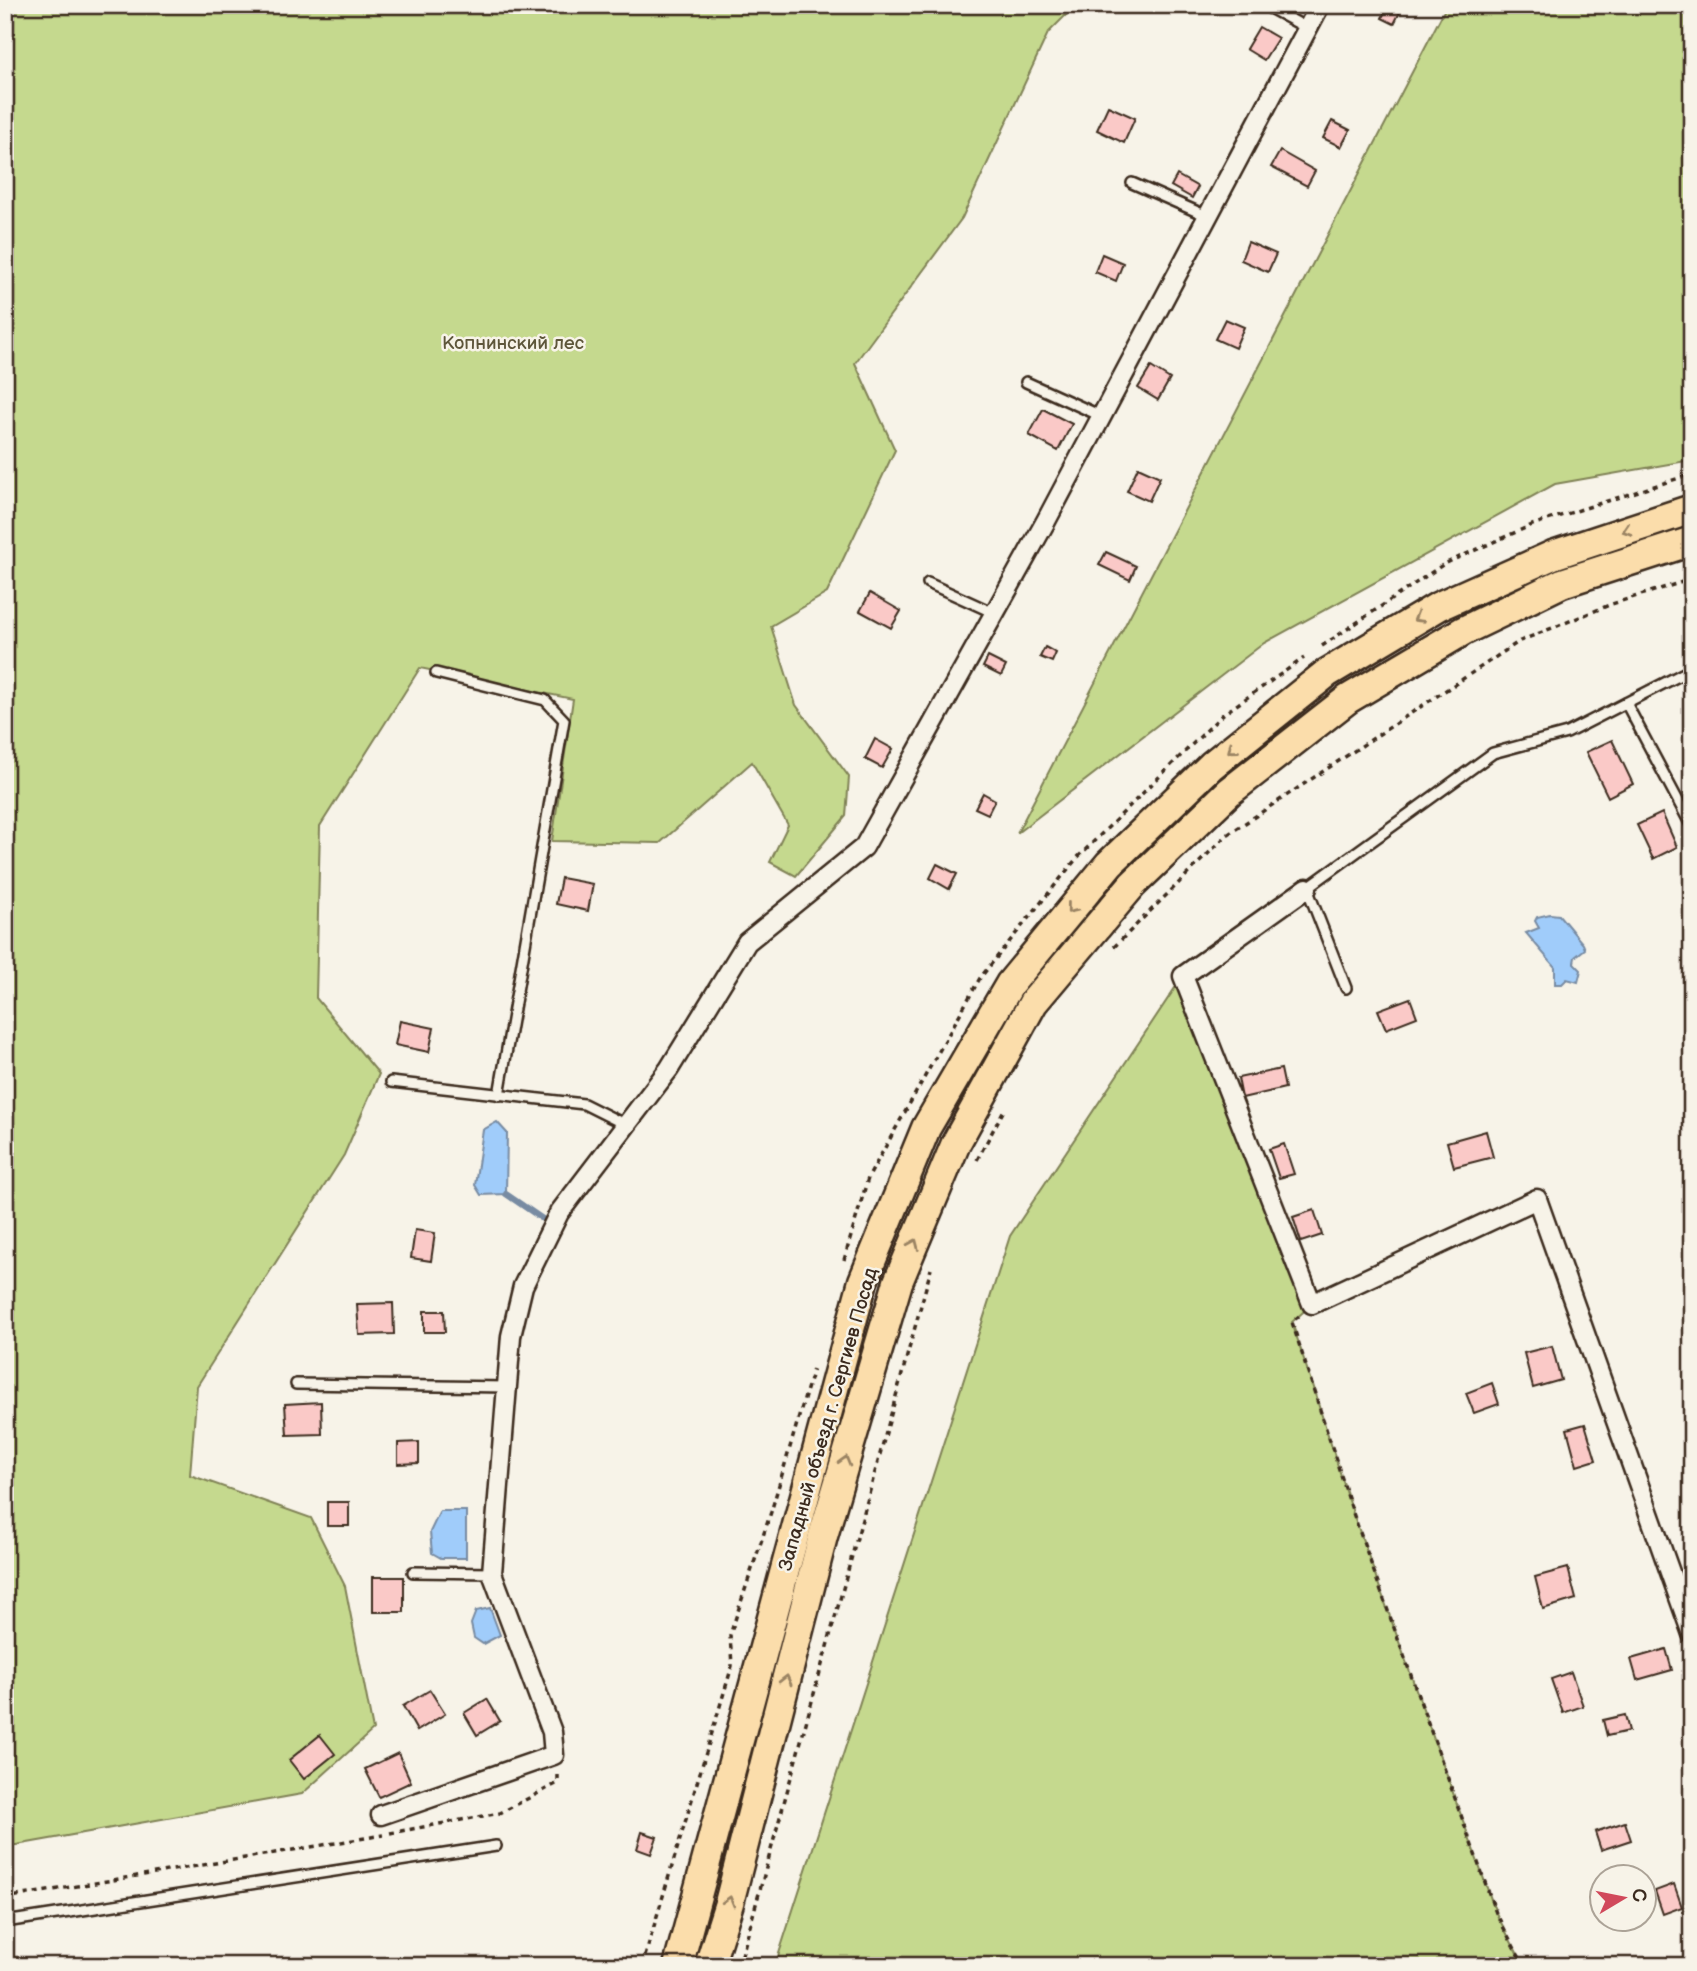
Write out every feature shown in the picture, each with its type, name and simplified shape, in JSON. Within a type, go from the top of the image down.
[{"type":"main road","name":"Западный объезд г. Сергиев Посад","points":[[678,1966],[863,1281],[926,1128],[1010,984],[1109,864],[1212,765],[1327,673],[1438,606],[1553,555],[1692,509]]},
{"type":"main road","name":"Западный объезд г. Сергиев Посад","points":[[709,1966],[732,1889],[823,1536],[898,1282],[956,1143],[1033,1003],[1143,875],[1229,792],[1348,699],[1462,631],[1562,583],[1692,541]]},
{"type":"street","points":[[381,1815],[554,1755],[552,1732],[492,1573],[511,1336],[523,1286],[559,1213],[669,1069],[747,942],[864,847],[1101,416],[1320,5]]},
{"type":"street","points":[[1307,888],[1182,976],[1312,1304],[1537,1199],[1692,1634]]},
{"type":"lane","points":[[1264,5],[1307,28]]},
{"type":"lane","points":[[1132,183],[1207,216]]},
{"type":"lane","points":[[1026,382],[1101,416]]},
{"type":"lane","points":[[928,583],[994,613]]},
{"type":"lane","points":[[1346,988],[1307,888],[1493,753],[1567,733],[1692,668]]},
{"type":"lane","points":[[436,673],[545,700],[564,720],[499,1095]]},
{"type":"lane","points":[[1626,703],[1692,827]]},
{"type":"lane","points":[[391,1082],[584,1104],[626,1125]]},
{"type":"lane","points":[[296,1384],[507,1387]]},
{"type":"lane","points":[[413,1572],[492,1573]]},
{"type":"lane","points":[[5,1922],[496,1846]]},
{"type":"path","points":[[1319,648],[1444,564],[1532,525],[1692,474]]},
{"type":"path","points":[[1104,956],[1227,835],[1520,641],[1612,604],[1692,579]]},
{"type":"path","points":[[841,1271],[868,1178],[979,978],[1077,858],[1222,715],[1308,656]]},
{"type":"path","points":[[970,1172],[1009,1101]]},
{"type":"path","points":[[739,1966],[934,1259]]},
{"type":"path","points":[[1312,1304],[1292,1322],[1353,1513],[1496,1913],[1524,1966]]},
{"type":"path","points":[[642,1966],[732,1666],[730,1635],[771,1511],[814,1365]]},
{"type":"path","points":[[5,1898],[500,1813],[558,1783],[558,1765],[554,1755]]},
{"type":"green space","name":"Копнинский лес","points":[[5,5],[1076,5],[1048,33],[962,218],[855,363],[895,450],[827,593],[771,626],[796,705],[849,777],[846,816],[796,876],[770,862],[788,825],[752,762],[660,843],[552,841],[573,699],[420,668],[320,826],[316,998],[379,1074],[344,1155],[197,1386],[190,1475],[311,1518],[345,1586],[373,1730],[302,1794],[5,1847]]},
{"type":"green space","points":[[1447,5],[1692,5],[1692,460],[1555,484],[1264,643],[1017,833]]},
{"type":"green space","points":[[1183,976],[1312,1304],[1292,1322],[1353,1513],[1496,1913],[1524,1966],[775,1966],[1010,1236]]},
{"type":"water","points":[[1559,915],[1583,944],[1585,949],[1575,957],[1574,963],[1581,970],[1578,982],[1567,979],[1562,984],[1555,984],[1555,967],[1526,933],[1539,928],[1535,921],[1537,917]]},
{"type":"water","points":[[497,1122],[507,1133],[506,1194],[481,1195],[475,1185],[483,1130]]},
{"type":"water","points":[[440,1511],[466,1511],[466,1558],[441,1558],[432,1553],[430,1532]]},
{"type":"water","points":[[490,1608],[500,1635],[483,1644],[474,1638],[471,1624],[476,1611]]},
{"type":"building","points":[[1388,5],[1402,8],[1394,24],[1382,18]]},
{"type":"building","points":[[1259,27],[1278,38],[1264,60],[1246,49]]},
{"type":"building","points":[[1108,106],[1135,118],[1124,143],[1097,130]]},
{"type":"building","points":[[1332,121],[1350,130],[1341,147],[1323,138]]},
{"type":"building","points":[[1280,151],[1315,171],[1307,186],[1271,167]]},
{"type":"building","points":[[1177,175],[1198,187],[1192,198],[1171,186]]},
{"type":"building","points":[[1248,242],[1276,254],[1268,272],[1241,260]]},
{"type":"building","points":[[1102,254],[1123,263],[1116,281],[1095,272]]},
{"type":"building","points":[[1225,319],[1244,327],[1235,348],[1215,339]]},
{"type":"building","points":[[1151,367],[1170,379],[1158,400],[1138,388]]},
{"type":"building","points":[[1043,409],[1072,424],[1058,451],[1029,435]]},
{"type":"building","points":[[1138,467],[1160,477],[1149,501],[1127,491]]},
{"type":"building","points":[[1106,552],[1136,566],[1130,580],[1099,565]]},
{"type":"building","points":[[870,593],[901,611],[891,628],[860,611]]},
{"type":"building","points":[[1045,647],[1056,653],[1052,662],[1040,657]]},
{"type":"building","points":[[988,657],[1006,666],[1001,676],[983,667]]},
{"type":"building","points":[[875,739],[893,749],[882,768],[865,759]]},
{"type":"building","points":[[1612,740],[1633,784],[1608,797],[1586,752]]},
{"type":"building","points":[[983,793],[995,800],[988,814],[975,808]]},
{"type":"building","points":[[1662,813],[1677,847],[1653,859],[1637,825]]},
{"type":"building","points":[[937,864],[957,874],[949,889],[930,878]]},
{"type":"building","points":[[561,878],[593,884],[588,911],[556,904]]},
{"type":"building","points":[[1410,998],[1417,1017],[1386,1029],[1378,1010]]},
{"type":"building","points":[[400,1021],[434,1028],[429,1052],[395,1045]]},
{"type":"building","points":[[1281,1069],[1285,1088],[1242,1098],[1238,1078]]},
{"type":"building","points":[[1486,1131],[1493,1157],[1454,1167],[1447,1142]]},
{"type":"building","points":[[1284,1144],[1294,1174],[1279,1178],[1269,1149]]},
{"type":"building","points":[[1314,1210],[1322,1235],[1301,1242],[1293,1217]]},
{"type":"building","points":[[415,1230],[435,1233],[431,1261],[411,1258]]},
{"type":"building","points":[[393,1303],[394,1334],[359,1335],[357,1304]]},
{"type":"building","points":[[424,1311],[444,1311],[445,1332],[424,1332]]},
{"type":"building","points":[[1552,1346],[1561,1380],[1533,1388],[1524,1353]]},
{"type":"building","points":[[1492,1383],[1499,1404],[1474,1413],[1466,1393]]},
{"type":"building","points":[[321,1402],[322,1434],[287,1435],[285,1404]]},
{"type":"building","points":[[1585,1424],[1596,1460],[1577,1466],[1567,1429]]},
{"type":"building","points":[[419,1442],[419,1463],[398,1464],[398,1443]]},
{"type":"building","points":[[327,1502],[349,1502],[349,1526],[327,1526]]},
{"type":"building","points":[[1568,1568],[1576,1599],[1543,1609],[1535,1577]]},
{"type":"building","points":[[373,1577],[404,1577],[404,1612],[373,1612]]},
{"type":"building","points":[[1666,1649],[1672,1670],[1637,1680],[1631,1659]]},
{"type":"building","points":[[1571,1672],[1583,1706],[1563,1713],[1551,1679]]},
{"type":"building","points":[[430,1690],[445,1714],[417,1731],[403,1706]]},
{"type":"building","points":[[487,1699],[500,1721],[477,1735],[464,1713]]},
{"type":"building","points":[[1625,1715],[1629,1731],[1607,1736],[1603,1720]]},
{"type":"building","points":[[320,1735],[335,1754],[304,1779],[289,1760]]},
{"type":"building","points":[[398,1753],[411,1782],[379,1797],[365,1769]]},
{"type":"building","points":[[1625,1822],[1631,1840],[1601,1850],[1595,1832]]},
{"type":"building","points":[[642,1832],[657,1837],[651,1854],[637,1849]]},
{"type":"building","points":[[1674,1884],[1682,1907],[1663,1914],[1658,1890]]},
{"type":"waterway","points":[[506,1194],[544,1220]]}]
